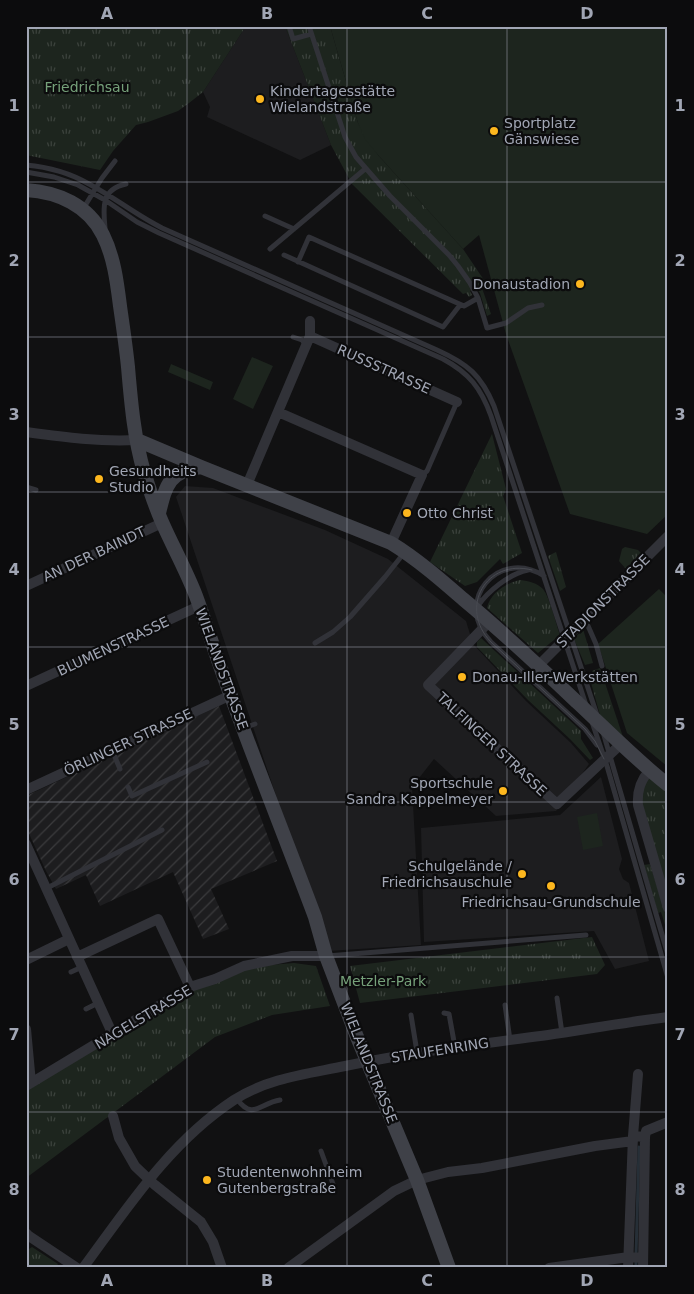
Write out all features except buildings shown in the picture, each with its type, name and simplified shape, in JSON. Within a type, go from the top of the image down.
[{"type":"street","name":"WIELANDSTRASSE","points":[[26,190],[46,192],[85,206],[106,241],[117,283],[137,440],[157,522],[186,572],[228,676],[231,695],[249,726],[315,918],[326,956],[366,1062],[417,1180],[449,1268]]},
{"type":"street","points":[[247,485],[308,341],[310,321]]},
{"type":"street","name":"RUSSSTRASSE","points":[[308,341],[458,402]]},
{"type":"street","points":[[278,412],[422,475],[391,543]]},
{"type":"street","points":[[26,432],[92,440],[137,440],[391,543],[405,552],[476,610],[485,626],[538,666],[649,771],[668,786]]},
{"type":"street","points":[[157,522],[164,495],[170,482],[181,472],[202,467]]},
{"type":"street","name":"AN DER BAINDT","points":[[26,586],[157,522]]},
{"type":"street","name":"STADIONSTRASSE","points":[[538,666],[668,536]]},
{"type":"street","name":"BLUMENSTRASSE","points":[[26,686],[199,606]]},
{"type":"street","name":"TALFINGER STRASSE","points":[[485,626],[428,686],[557,804],[621,744]]},
{"type":"street","name":"ÖRLINGER STRASSE","points":[[26,790],[231,695]]},
{"type":"street","points":[[649,771],[640,784],[638,805],[668,908]]},
{"type":"street","points":[[26,844],[112,1035]]},
{"type":"street","points":[[77,957],[158,918],[190,987]]},
{"type":"street","points":[[26,960],[69,938]]},
{"type":"street","name":"NAGELSTRASSE","points":[[28,1085],[190,987],[215,979],[244,966],[292,956],[326,956]]},
{"type":"street","name":"STAUFENRING","points":[[82,1268],[149,1180],[188,1136],[216,1112],[255,1088],[276,1080],[417,1053],[668,1018]]},
{"type":"street","points":[[26,1030],[28,1085]]},
{"type":"street","points":[[628,1263],[633,1139],[638,1074]]},
{"type":"street","points":[[113,1116],[119,1138],[135,1166],[149,1180],[201,1222],[213,1242],[222,1268]]},
{"type":"street","points":[[549,1268],[643,1263],[646,1131],[668,1122]]},
{"type":"street","points":[[288,1268],[394,1191],[417,1180],[448,1172],[482,1168],[646,1137]]},
{"type":"street","points":[[26,1233],[77,1268]]},
{"type":"lane","points":[[289,26],[293,39],[311,34]]},
{"type":"lane","points":[[309,26],[345,137],[356,157],[390,196],[449,255],[470,283],[478,298],[487,328],[506,323],[528,308],[542,305]]},
{"type":"lane","points":[[85,206],[114,161]]},
{"type":"lane","points":[[26,165],[56,170],[81,180],[95,190],[99,197]]},
{"type":"lane","points":[[270,249],[365,169]]},
{"type":"lane","points":[[26,172],[63,179],[107,195],[162,228],[444,353],[458,360],[482,382],[494,406],[560,602],[589,714],[606,758],[668,955]]},
{"type":"lane","points":[[85,206],[99,197],[107,195],[120,185],[126,184]]},
{"type":"lane","points":[[106,241],[103,215],[107,195]]},
{"type":"lane","points":[[107,195],[133,219],[159,233],[442,359],[469,376],[481,393],[488,408],[544,576],[600,724],[606,758],[668,978]]},
{"type":"lane","points":[[265,216],[294,229]]},
{"type":"lane","points":[[298,262],[309,237],[464,306],[478,298]]},
{"type":"lane","points":[[284,256],[444,327],[460,304]]},
{"type":"lane","points":[[293,336],[308,341]]},
{"type":"lane","points":[[422,475],[427,471],[458,402]]},
{"type":"lane","points":[[26,486],[36,490]]},
{"type":"lane","points":[[316,643],[333,632],[350,617],[405,552]]},
{"type":"lane","points":[[476,610],[478,597],[485,584],[494,575],[515,568],[532,570],[544,576],[551,584],[560,602]]},
{"type":"lane","points":[[476,610],[488,594],[513,575],[532,570]]},
{"type":"lane","points":[[585,619],[596,644],[602,666]]},
{"type":"lane","points":[[485,626],[491,642],[585,729],[606,758]]},
{"type":"lane","points":[[112,750],[120,768]]},
{"type":"lane","points":[[128,786],[132,796],[207,762]]},
{"type":"lane","points":[[46,888],[162,830]]},
{"type":"lane","points":[[326,956],[586,935]]},
{"type":"lane","points":[[71,972],[82,967]]},
{"type":"lane","points":[[557,998],[562,1033]]},
{"type":"lane","points":[[86,1009],[98,1003]]},
{"type":"lane","points":[[505,1005],[510,1040]]},
{"type":"lane","points":[[444,1013],[449,1014],[454,1047]]},
{"type":"lane","points":[[410,1015],[417,1053]]},
{"type":"lane","points":[[236,1098],[243,1107],[251,1110],[280,1100]]},
{"type":"lane","points":[[321,1151],[334,1192]]},
{"type":"shaded area","name":"Kindertagesstätte Wielandstraße","points":[[246,26],[285,26],[331,145],[300,160],[207,117],[210,107],[203,92]]},
{"type":"shaded area","points":[[185,486],[213,488],[325,530],[388,559],[466,621],[473,644],[526,701],[571,743],[589,764],[556,811],[496,816],[434,759],[412,787],[421,945],[328,951],[176,497]]},
{"type":"shaded area","points":[[219,706],[277,861],[211,889],[229,929],[203,939],[173,872],[100,906],[86,875],[56,889],[26,827],[26,796]]},
{"type":"shaded area","name":"Schulgelände / Friedrichsauschule","points":[[601,777],[622,859],[619,869],[623,879],[629,883],[649,961],[615,969],[594,931],[424,942],[421,828],[560,815]]},
{"type":"green space","name":"Friedrichsau","points":[[26,26],[246,26],[203,92],[178,111],[136,125],[113,151],[100,170],[26,155]]},
{"type":"green space","points":[[285,26],[330,26],[358,123],[378,155],[463,249],[486,283],[480,286],[491,314],[487,316],[480,293],[476,288],[470,291],[472,295],[469,297],[466,293],[463,294],[352,184],[331,145]]},
{"type":"green space","points":[[330,26],[668,26],[668,83],[665,86],[668,90],[668,514],[647,534],[570,514],[506,334],[479,235],[463,249],[365,139],[358,123]]},
{"type":"green space","points":[[252,357],[273,366],[253,409],[233,399]]},
{"type":"green space","points":[[171,364],[213,382],[210,390],[168,372]]},
{"type":"green space","points":[[492,434],[506,489],[503,496],[522,553],[503,564],[500,559],[477,582],[465,586],[430,562]]},
{"type":"green space","points":[[625,547],[638,550],[642,554],[626,569],[619,561],[622,549]]},
{"type":"green space","points":[[556,552],[566,587],[560,591],[548,556]]},
{"type":"green space","points":[[520,580],[538,585],[546,593],[560,635],[538,653],[487,608],[495,593],[509,584]]},
{"type":"green space","points":[[659,589],[665,595],[668,592],[668,767],[627,733],[598,644]]},
{"type":"green space","points":[[583,629],[593,663],[585,665],[574,639]]},
{"type":"green space","points":[[481,638],[581,731],[581,739],[593,758],[590,760],[477,647],[477,642]]},
{"type":"green space","points":[[600,668],[623,737],[600,715],[590,679],[593,677],[592,671]]},
{"type":"green space","points":[[649,771],[668,785],[668,900],[638,805]]},
{"type":"green space","points":[[597,813],[603,846],[583,850],[577,817]]},
{"type":"green space","points":[[650,864],[668,923],[666,928],[661,912],[658,913],[644,865]]},
{"type":"green space","name":"Metzler-Park","points":[[592,937],[605,965],[597,974],[360,1003],[350,966]]},
{"type":"green space","name":"Metzler-Park","points":[[294,963],[316,966],[330,1006],[272,1015],[215,1037],[26,1178],[26,1086],[190,987],[258,966]]},
{"type":"green space","points":[[32,1247],[58,1264],[55,1268],[26,1268],[26,1251]]},
{"type":"waterway","points":[[636,1255],[639,1147]]},
{"type":"waterway","points":[[636,1262],[636,1268]]},
{"type":"tram line","points":[[532,570],[516,568],[502,571],[490,579],[482,589],[477,601],[477,615],[481,629],[491,642],[585,729],[595,741],[604,759]]},
{"type":"place","name":"Kindertagesstätte Wielandstraße","points":[[260,99]]},
{"type":"place","name":"Sportplatz Gänswiese","points":[[494,131]]},
{"type":"place","name":"Donaustadion","points":[[580,284]]},
{"type":"place","name":"Gesundheits Studio","points":[[99,479]]},
{"type":"place","name":"Otto Christ","points":[[407,513]]},
{"type":"place","name":"Donau-Iller-Werkstätten","points":[[462,677]]},
{"type":"place","name":"Sportschule Sandra Kappelmeyer","points":[[503,791]]},
{"type":"place","name":"Schulgelände / Friedrichsauschule","points":[[522,874]]},
{"type":"place","name":"Friedrichsau-Grundschule","points":[[551,886]]},
{"type":"place","name":"Studentenwohnheim Gutenbergstraße","points":[[207,1180]]}]
